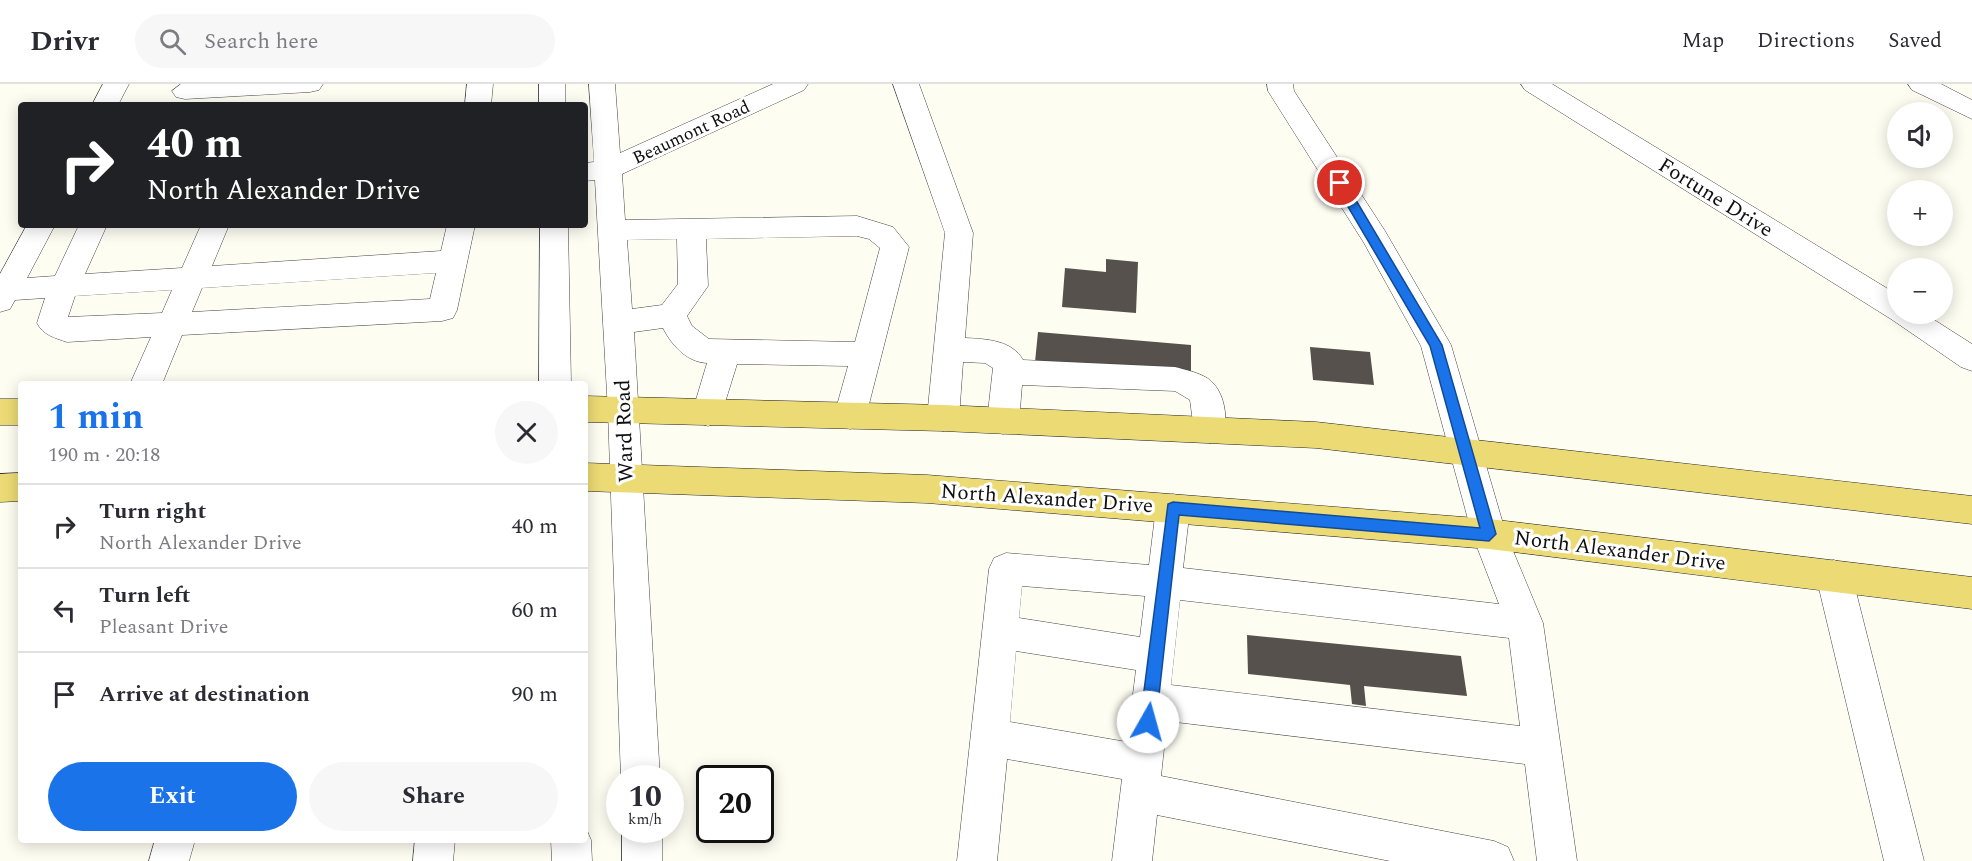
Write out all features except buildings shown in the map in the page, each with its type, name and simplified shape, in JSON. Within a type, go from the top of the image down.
[{"type":"main road","points":[[588,409],[943,418],[1316,435],[1464,450],[1972,510]]},
{"type":"main road","points":[[0,412],[18,412]]},
{"type":"main road","name":"North Alexander Drive","points":[[588,477],[626,481],[927,489],[1489,534],[1972,593]]},
{"type":"main road","points":[[0,488],[18,487]]},
{"type":"street","points":[[107,102],[116,84]]},
{"type":"street","points":[[185,91],[268,92],[310,84]]},
{"type":"street","points":[[478,102],[480,84]]},
{"type":"street","points":[[552,84],[552,102]]},
{"type":"street","name":"Ward Road","points":[[602,84],[597,171],[612,230],[624,411],[640,765]]},
{"type":"street","name":"Beaumont Road","points":[[597,171],[795,84]]},
{"type":"street","points":[[906,84],[959,233],[943,418]]},
{"type":"street","points":[[1280,84],[1281,91],[1375,238],[1436,345],[1489,534],[1525,622],[1557,861]]},
{"type":"street","name":"Fortune Drive","points":[[1534,84],[1887,303]]},
{"type":"street","points":[[1921,84],[1972,111]]},
{"type":"street","points":[[612,230],[857,226],[877,229],[889,237],[895,247],[850,416]]},
{"type":"street","points":[[3,296],[39,228]]},
{"type":"street","points":[[92,228],[54,311],[52,323],[67,330],[442,310],[461,228]]},
{"type":"street","points":[[147,381],[214,228]]},
{"type":"street","points":[[554,228],[555,381]]},
{"type":"street","points":[[618,323],[671,315],[693,286],[691,228]]},
{"type":"street","points":[[3,296],[64,285],[454,261]]},
{"type":"street","points":[[671,315],[681,334],[702,351],[867,354]]},
{"type":"street","points":[[1918,324],[1972,359]]},
{"type":"street","points":[[949,349],[992,351],[1008,363],[1003,421]]},
{"type":"street","points":[[708,413],[725,352]]},
{"type":"street","points":[[1008,372],[1175,380],[1195,384],[1206,396],[1210,430]]},
{"type":"street","points":[[1132,861],[1173,508]]},
{"type":"street","points":[[986,859],[989,737],[1006,568],[1164,582],[1525,622]]},
{"type":"street","points":[[1834,576],[1868,722],[1904,861]]},
{"type":"street","points":[[999,632],[1156,656]]},
{"type":"street","points":[[1150,701],[1541,747]]},
{"type":"street","points":[[989,737],[1142,778],[1494,861]]},
{"type":"street","points":[[169,861],[174,843]]},
{"type":"street","points":[[433,861],[435,843]]},
{"type":"street","points":[[571,843],[572,861]]},
{"type":"street","points":[[642,843],[642,861]]},
{"type":"route","points":[[1148,722],[1173,508],[1489,534],[1436,345],[1375,238],[1340,183]]}]
